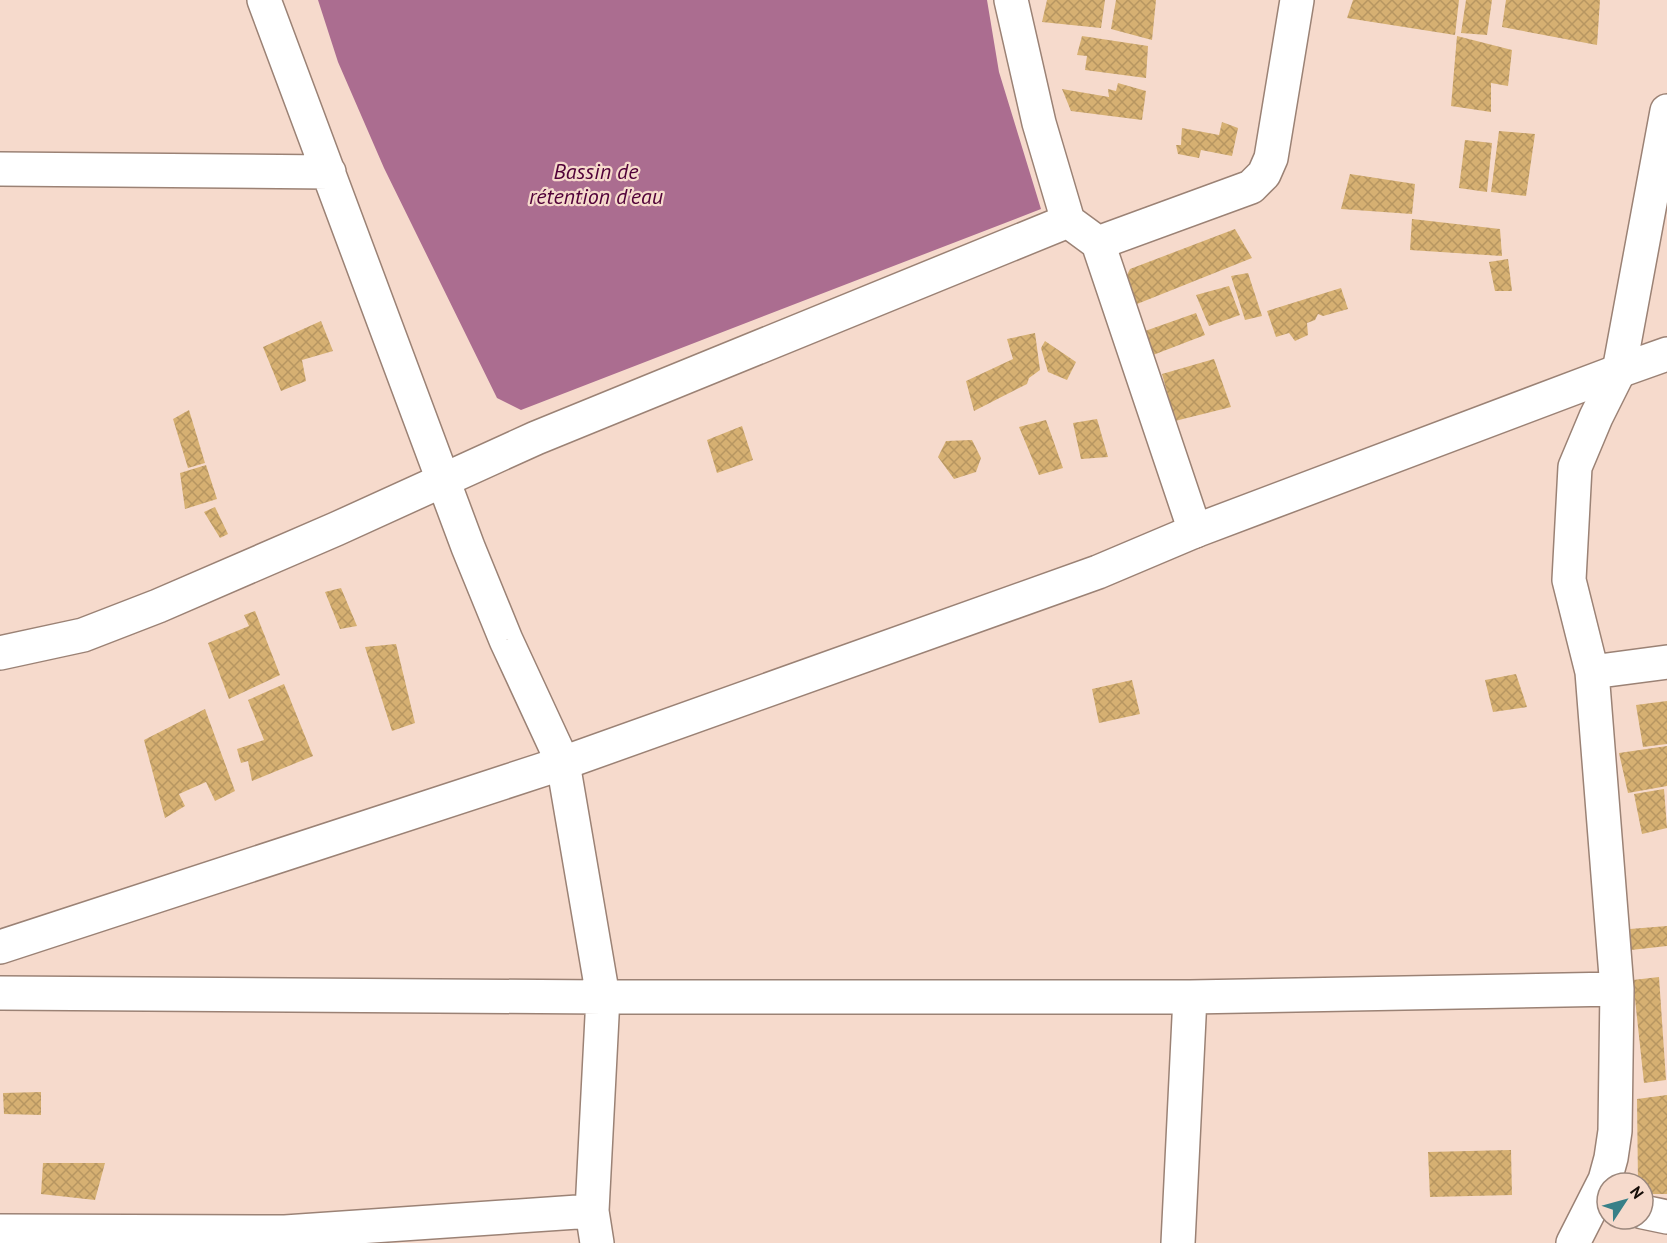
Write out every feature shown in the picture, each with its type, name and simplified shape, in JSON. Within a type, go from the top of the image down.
[{"type":"street","points":[[264,0],[442,480],[506,640],[563,763],[603,997],[592,1211],[597,1243]]},
{"type":"street","points":[[1011,0],[1040,123],[1068,221],[1098,243],[1195,531]]},
{"type":"street","points":[[1098,243],[1251,187],[1264,174],[1271,158],[1297,0]]},
{"type":"street","points":[[1607,1171],[1615,1131],[1617,989],[1592,672],[1569,580],[1575,467],[1619,370],[1667,111]]},
{"type":"street","points":[[0,169],[329,172]]},
{"type":"street","points":[[0,653],[83,635],[159,606],[336,530],[536,438],[1068,221]]},
{"type":"street","points":[[0,947],[563,763],[1098,572],[1195,531],[1619,370],[1667,354]]},
{"type":"street","points":[[1592,672],[1667,662]]},
{"type":"street","points":[[0,993],[603,997],[1190,997],[1617,989]]},
{"type":"street","points":[[1178,1243],[1190,997]]},
{"type":"street","points":[[0,1231],[282,1237],[592,1211]]},
{"type":"street","points":[[1573,1243],[1595,1212]]},
{"type":"water","name":"Bassin de rétention d'eau","points":[[318,0],[987,0],[999,72],[1041,209],[521,410],[497,398],[384,168],[338,62]]},
{"type":"building","points":[[1047,0],[1105,0],[1101,28],[1042,22]]},
{"type":"building","points":[[1116,0],[1156,0],[1152,40],[1111,29]]},
{"type":"building","points":[[1353,0],[1459,0],[1455,35],[1347,18]]},
{"type":"building","points":[[1466,0],[1492,0],[1487,35],[1461,33]]},
{"type":"building","points":[[1506,0],[1600,0],[1597,45],[1502,27]]},
{"type":"building","points":[[1082,36],[1148,46],[1146,78],[1085,70],[1087,56],[1077,55]]},
{"type":"building","points":[[1457,36],[1512,50],[1508,86],[1491,83],[1491,112],[1451,106]]},
{"type":"building","points":[[1118,83],[1146,91],[1142,120],[1071,111],[1062,89],[1109,97],[1108,89],[1116,91]]},
{"type":"building","points":[[1222,122],[1238,128],[1232,156],[1201,150],[1199,158],[1178,154],[1176,145],[1181,145],[1182,128],[1219,135]]},
{"type":"building","points":[[1499,131],[1535,134],[1526,196],[1491,192]]},
{"type":"building","points":[[1465,140],[1492,143],[1487,192],[1459,188]]},
{"type":"building","points":[[1350,174],[1415,184],[1412,214],[1341,209]]},
{"type":"building","points":[[1412,219],[1500,229],[1502,256],[1410,250]]},
{"type":"building","points":[[1235,229],[1252,258],[1132,306],[1124,281],[1130,269]]},
{"type":"building","points":[[1508,259],[1512,291],[1495,291],[1489,262]]},
{"type":"building","points":[[1248,273],[1262,316],[1245,320],[1231,276]]},
{"type":"building","points":[[1229,286],[1240,315],[1209,326],[1196,295]]},
{"type":"building","points":[[1341,288],[1348,309],[1323,316],[1318,314],[1315,320],[1307,323],[1308,335],[1295,341],[1289,333],[1276,337],[1267,311]]},
{"type":"building","points":[[1196,313],[1205,335],[1153,355],[1145,331]]},
{"type":"building","points":[[321,321],[333,351],[302,360],[306,381],[281,391],[263,347]]},
{"type":"building","points":[[1035,333],[1040,370],[1029,378],[1027,384],[974,411],[966,381],[1013,359],[1007,339]]},
{"type":"building","points":[[1045,341],[1076,362],[1067,380],[1048,372],[1041,348]]},
{"type":"building","points":[[1214,359],[1231,407],[1175,421],[1162,374]]},
{"type":"building","points":[[189,410],[205,463],[188,468],[173,419]]},
{"type":"building","points":[[1097,419],[1108,457],[1081,459],[1073,423]]},
{"type":"building","points":[[1046,420],[1063,468],[1039,475],[1019,427]]},
{"type":"building","points":[[742,426],[753,460],[717,473],[707,440]]},
{"type":"building","points":[[972,440],[981,458],[976,472],[954,479],[938,457],[946,441]]},
{"type":"building","points":[[206,465],[217,499],[185,509],[180,473]]},
{"type":"building","points":[[215,507],[228,534],[220,538],[204,512]]},
{"type":"building","points":[[341,588],[357,626],[340,629],[325,592]]},
{"type":"building","points":[[255,611],[280,675],[229,699],[208,643],[249,626],[244,615]]},
{"type":"building","points":[[396,644],[415,723],[392,731],[365,647]]},
{"type":"building","points":[[1516,674],[1527,707],[1493,712],[1485,680]]},
{"type":"building","points":[[1132,680],[1140,714],[1099,723],[1092,689]]},
{"type":"building","points":[[284,684],[313,756],[252,781],[248,761],[241,763],[237,749],[264,740],[248,700]]},
{"type":"building","points":[[1667,701],[1667,744],[1643,747],[1636,705]]},
{"type":"building","points":[[205,709],[235,791],[215,801],[206,782],[179,794],[185,806],[165,818],[144,740]]},
{"type":"building","points":[[1667,746],[1667,786],[1628,793],[1619,753]]},
{"type":"building","points":[[1664,789],[1667,828],[1642,834],[1634,794]]},
{"type":"building","points":[[1667,926],[1667,946],[1631,950],[1630,929]]},
{"type":"building","points":[[1659,977],[1666,1080],[1644,1083],[1633,980]]},
{"type":"building","points":[[41,1092],[41,1115],[4,1114],[3,1093]]},
{"type":"building","points":[[1667,1095],[1667,1194],[1655,1194],[1655,1171],[1638,1171],[1637,1099]]},
{"type":"building","points":[[1511,1150],[1512,1195],[1430,1197],[1428,1152]]},
{"type":"building","points":[[43,1163],[105,1163],[95,1200],[41,1194]]}]
